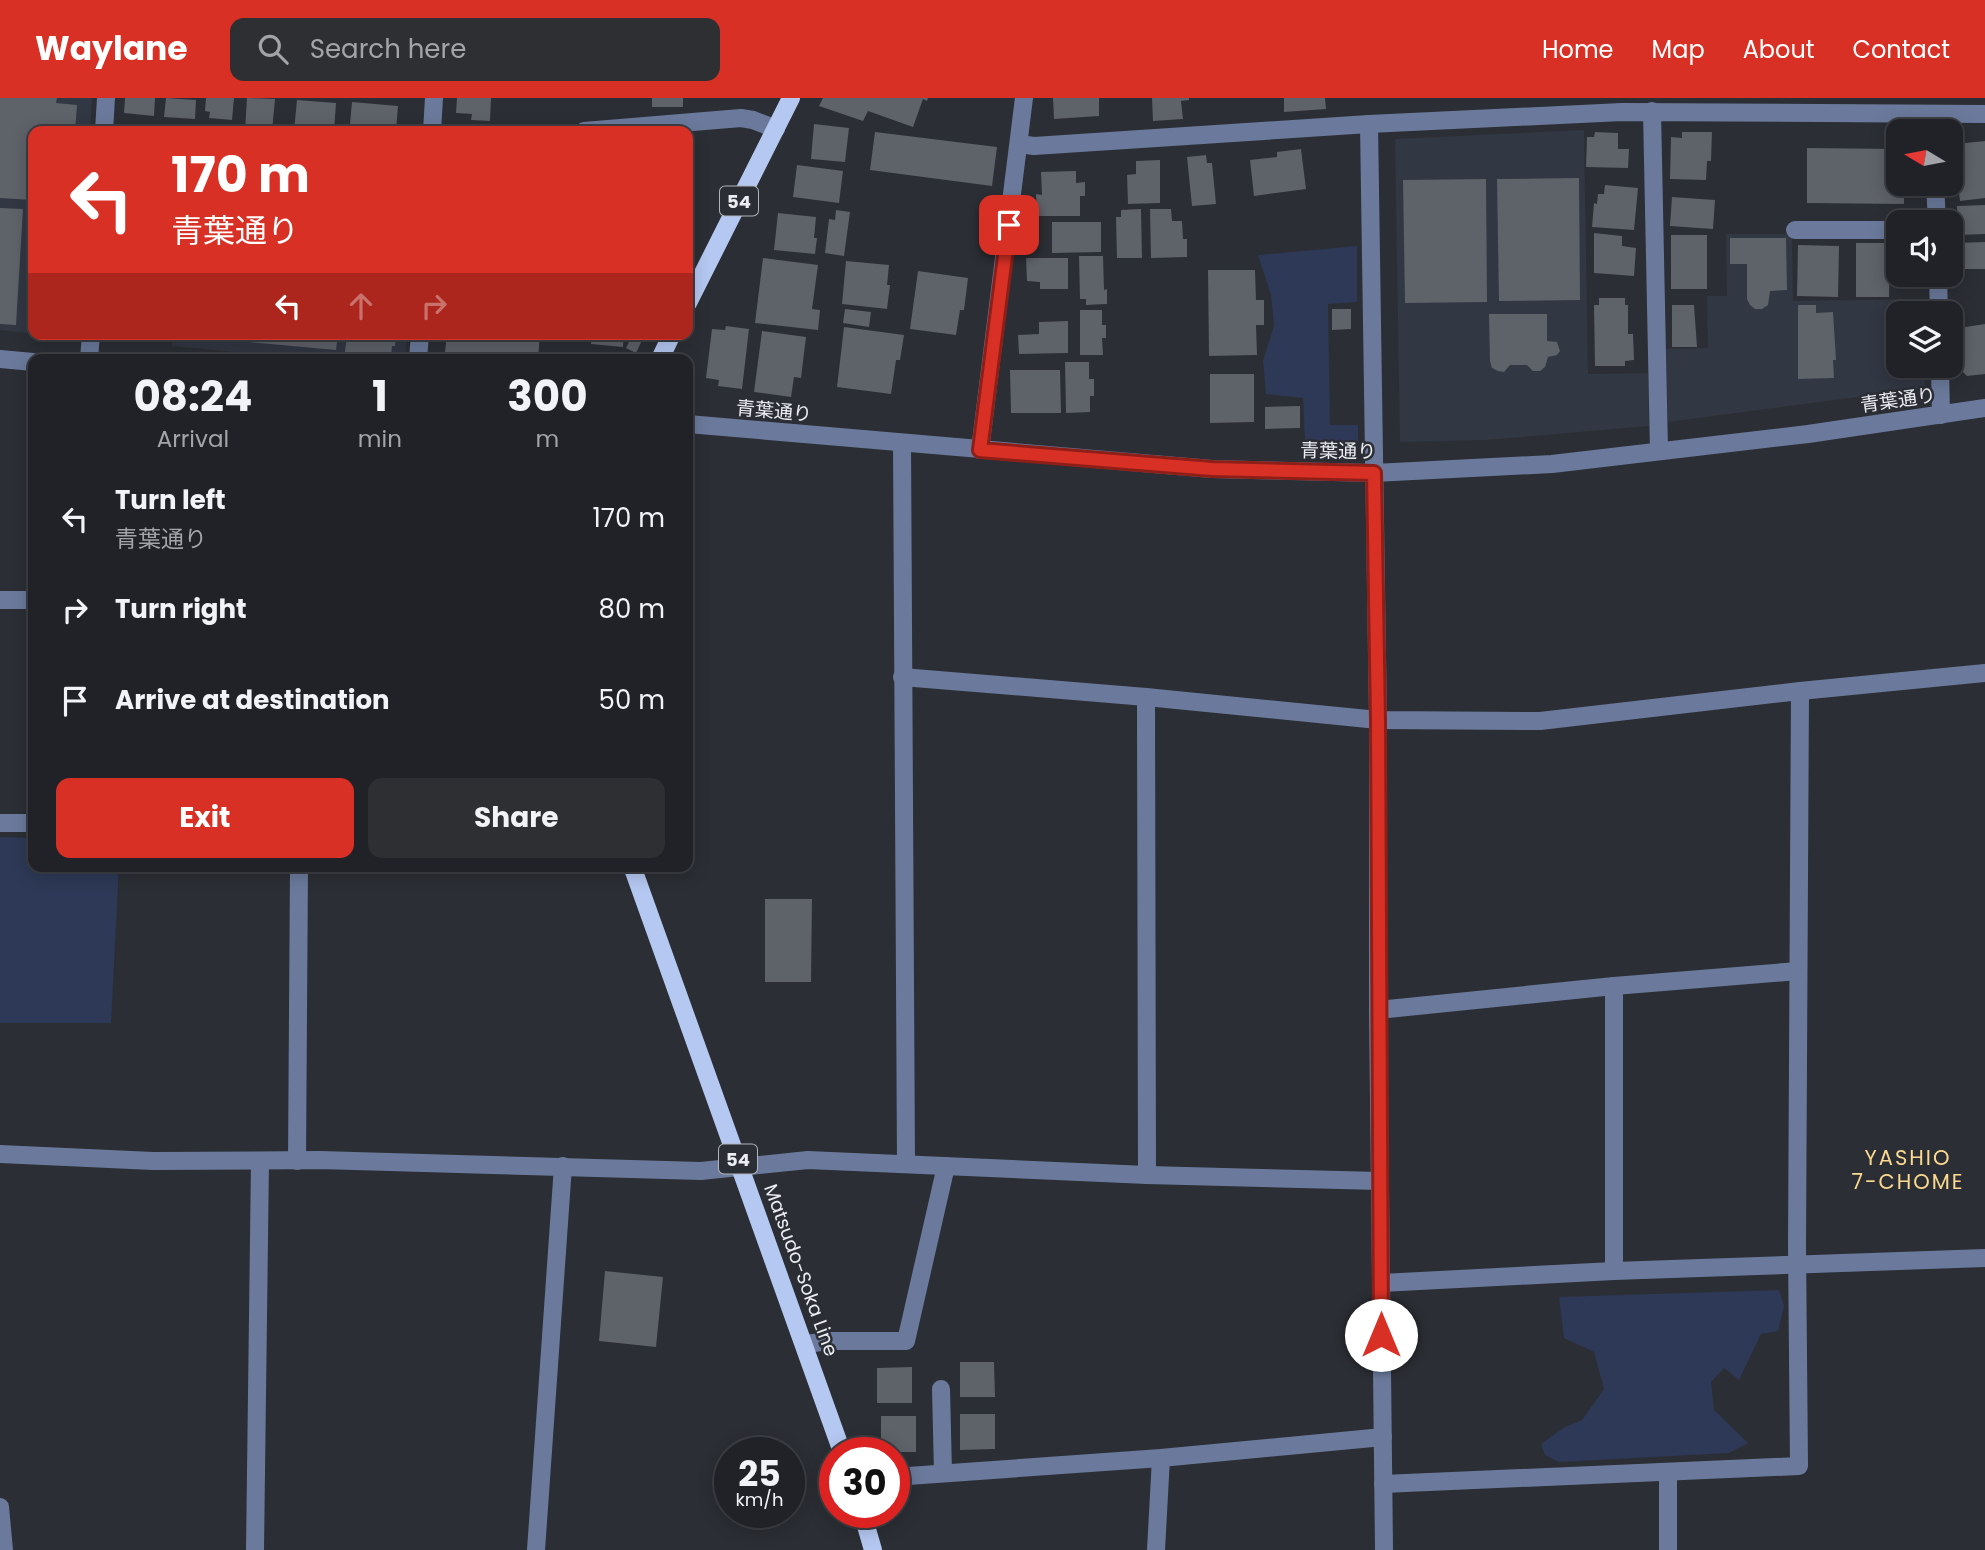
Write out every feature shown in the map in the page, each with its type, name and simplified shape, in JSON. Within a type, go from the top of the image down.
[{"type":"main road","name":"54","points":[[693,293],[792,98]]},
{"type":"main road","name":"Matsudo-Soka Line","points":[[634,872],[837,1437]]},
{"type":"main road","points":[[867,1528],[873,1550]]},
{"type":"street","points":[[104,126],[106,98]]},
{"type":"street","points":[[432,126],[434,98]]},
{"type":"street","points":[[980,450],[1024,98]]},
{"type":"street","points":[[1019,144],[1047,145],[1622,105],[1652,111],[1824,105],[1915,119]]},
{"type":"street","points":[[1652,111],[1659,451]]},
{"type":"street","points":[[1953,119],[1985,114]]},
{"type":"street","points":[[644,126],[741,118],[776,129]]},
{"type":"street","points":[[1369,124],[1378,720],[1384,1550]]},
{"type":"street","points":[[1795,230],[1886,230]]},
{"type":"street","points":[[0,359],[28,362]]},
{"type":"street","points":[[1940,378],[1941,415]]},
{"type":"street","name":"青葉通り","points":[[693,424],[1212,469],[1374,473],[1552,464],[1808,434],[1985,408]]},
{"type":"street","points":[[902,443],[906,1163]]},
{"type":"street","points":[[0,600],[28,600]]},
{"type":"street","points":[[902,677],[1378,720],[1540,721],[1985,673]]},
{"type":"street","points":[[1383,1484],[1799,1466],[1797,1264],[1800,691]]},
{"type":"street","points":[[1146,697],[1147,1175]]},
{"type":"street","points":[[0,822],[28,823]]},
{"type":"street","points":[[297,1161],[299,872]]},
{"type":"street","points":[[1378,1010],[1798,971]]},
{"type":"street","points":[[1614,986],[1614,1271]]},
{"type":"street","points":[[0,1154],[153,1161],[297,1161],[701,1171],[807,1160],[1147,1175],[1380,1181]]},
{"type":"street","points":[[255,1550],[260,1161]]},
{"type":"street","points":[[536,1550],[563,1166]]},
{"type":"street","points":[[805,1344],[830,1341],[906,1341],[946,1166]]},
{"type":"street","points":[[1381,1283],[1614,1271],[1985,1258]]},
{"type":"street","points":[[941,1389],[943,1473]]},
{"type":"street","points":[[910,1476],[1161,1458],[1383,1437]]},
{"type":"street","points":[[1156,1550],[1161,1458]]},
{"type":"street","points":[[1668,1472],[1668,1550]]},
{"type":"street","points":[[0,1507],[4,1550]]},
{"type":"shaded area","points":[[0,98],[92,98],[90,126],[28,126],[28,333],[0,330]]},
{"type":"shaded area","points":[[1584,130],[1588,374],[1648,373],[1649,426],[1487,440],[1400,442],[1395,139]]},
{"type":"shaded area","points":[[1726,234],[1792,234],[1793,301],[1923,299],[1886,301],[1886,378],[1925,378],[1925,388],[1668,422],[1666,349],[1708,348],[1707,296],[1727,296]]},
{"type":"shaded area","points":[[1357,246],[1357,302],[1328,304],[1330,425],[1358,425],[1358,442],[1305,440],[1303,398],[1266,394],[1263,360],[1274,326],[1271,295],[1258,255]]},
{"type":"shaded area","points":[[172,340],[407,340],[406,354],[256,354],[172,346]]},
{"type":"shaded area","points":[[0,837],[28,838],[28,872],[119,872],[111,1023],[0,1023]]},
{"type":"shaded area","points":[[1779,1290],[1784,1306],[1778,1331],[1761,1334],[1739,1380],[1724,1368],[1711,1382],[1714,1410],[1748,1443],[1729,1453],[1559,1462],[1545,1455],[1541,1444],[1565,1427],[1582,1420],[1604,1389],[1594,1352],[1564,1338],[1559,1297]]},
{"type":"building","points":[[0,98],[57,98],[56,103],[77,105],[75,126],[28,126],[28,200],[0,198]]},
{"type":"building","points":[[125,98],[155,98],[154,116],[124,113]]},
{"type":"building","points":[[166,98],[196,100],[195,119],[164,117]]},
{"type":"building","points":[[206,98],[234,98],[232,120],[209,118],[210,112],[205,111]]},
{"type":"building","points":[[247,98],[275,99],[272,126],[245,126]]},
{"type":"building","points":[[457,98],[491,98],[490,121],[471,120],[472,114],[456,113]]},
{"type":"building","points":[[652,98],[683,98],[683,107],[652,107]]},
{"type":"building","points":[[823,98],[928,98],[927,101],[923,99],[913,127],[868,111],[863,121],[819,106]]},
{"type":"building","points":[[1053,98],[1099,98],[1099,116],[1054,119]]},
{"type":"building","points":[[1152,98],[1189,98],[1181,101],[1183,119],[1153,121]]},
{"type":"building","points":[[1284,98],[1325,98],[1326,109],[1284,112]]},
{"type":"building","points":[[297,100],[336,103],[334,126],[294,126]]},
{"type":"building","points":[[352,102],[398,106],[396,126],[350,124]]},
{"type":"building","points":[[814,124],[849,128],[845,162],[811,159]]},
{"type":"building","points":[[875,132],[997,147],[992,186],[870,170]]},
{"type":"building","points":[[1595,132],[1618,133],[1618,149],[1629,149],[1628,168],[1586,167],[1587,137],[1594,137]]},
{"type":"building","points":[[1682,132],[1712,132],[1711,161],[1707,161],[1706,180],[1670,179],[1671,137],[1682,138]]},
{"type":"building","points":[[1985,141],[1985,198],[1960,201],[1959,196],[1964,196],[1964,143]]},
{"type":"building","points":[[1807,148],[1886,149],[1886,196],[1904,196],[1904,204],[1807,203]]},
{"type":"building","points":[[1301,149],[1306,189],[1254,196],[1250,160],[1277,157],[1277,152]]},
{"type":"building","points":[[1206,155],[1207,163],[1212,163],[1216,204],[1192,206],[1187,157]]},
{"type":"building","points":[[1160,160],[1160,203],[1128,204],[1127,175],[1136,174],[1136,161]]},
{"type":"building","points":[[797,165],[843,171],[839,203],[793,197]]},
{"type":"building","points":[[1076,171],[1076,183],[1085,182],[1085,196],[1080,196],[1080,216],[1037,216],[1036,194],[1042,195],[1041,172]]},
{"type":"building","points":[[1579,178],[1580,300],[1499,301],[1497,179]]},
{"type":"building","points":[[1486,179],[1487,302],[1405,303],[1403,180]]},
{"type":"building","points":[[1605,185],[1638,188],[1634,230],[1592,227],[1594,203],[1597,204],[1598,194],[1604,194]]},
{"type":"building","points":[[1672,197],[1715,200],[1713,229],[1670,226]]},
{"type":"building","points":[[1985,205],[1985,234],[1963,235],[1963,210],[1957,210],[1957,206]]},
{"type":"building","points":[[0,208],[23,209],[16,325],[0,324]]},
{"type":"building","points":[[1141,209],[1142,258],[1117,258],[1116,217],[1121,217],[1121,210]]},
{"type":"building","points":[[1150,209],[1171,209],[1172,221],[1182,221],[1183,239],[1187,239],[1187,257],[1151,258]]},
{"type":"building","points":[[836,210],[850,212],[844,256],[825,253],[829,219],[835,220]]},
{"type":"building","points":[[778,213],[816,217],[815,254],[774,250]]},
{"type":"building","points":[[1052,222],[1101,222],[1101,252],[1052,253]]},
{"type":"building","points":[[1594,233],[1622,236],[1622,246],[1636,248],[1634,276],[1594,273]]},
{"type":"building","points":[[1671,235],[1707,235],[1707,289],[1671,289]]},
{"type":"building","points":[[1730,238],[1786,238],[1787,290],[1770,291],[1768,305],[1762,309],[1755,309],[1747,299],[1747,264],[1730,264]]},
{"type":"building","points":[[1985,242],[1985,269],[1963,269],[1963,243]]},
{"type":"building","points":[[1856,243],[1886,243],[1886,287],[1889,287],[1889,297],[1856,297]]},
{"type":"building","points":[[1798,245],[1839,246],[1838,297],[1797,296]]},
{"type":"building","points":[[1079,256],[1103,256],[1107,304],[1086,305],[1086,299],[1080,299]]},
{"type":"building","points":[[763,258],[818,265],[812,309],[820,310],[818,330],[755,323]]},
{"type":"building","points":[[1026,258],[1068,258],[1068,289],[1040,289],[1040,282],[1027,281]]},
{"type":"building","points":[[846,261],[889,265],[887,309],[842,304]]},
{"type":"building","points":[[1208,270],[1255,270],[1256,300],[1264,300],[1264,325],[1256,325],[1257,355],[1209,356]]},
{"type":"building","points":[[918,271],[968,278],[964,310],[960,310],[956,335],[910,329]]},
{"type":"building","points":[[1599,298],[1625,298],[1625,305],[1628,305],[1628,334],[1633,334],[1634,360],[1625,361],[1625,366],[1595,366],[1594,305],[1599,305]]},
{"type":"building","points":[[1672,305],[1694,305],[1697,347],[1672,347]]},
{"type":"building","points":[[1798,305],[1816,305],[1816,313],[1833,312],[1836,360],[1833,360],[1834,378],[1798,379]]},
{"type":"building","points":[[845,309],[871,312],[869,327],[843,323]]},
{"type":"building","points":[[1332,309],[1351,309],[1351,329],[1332,330]]},
{"type":"building","points":[[1080,310],[1102,310],[1102,325],[1106,325],[1106,338],[1102,338],[1103,355],[1080,355]]},
{"type":"building","points":[[1489,314],[1547,314],[1547,341],[1557,342],[1560,351],[1557,355],[1548,357],[1545,367],[1540,371],[1533,371],[1527,365],[1510,365],[1504,372],[1492,368]]},
{"type":"building","points":[[1068,321],[1068,353],[1019,354],[1018,335],[1039,334],[1039,322]]},
{"type":"building","points":[[1985,324],[1985,374],[1967,376],[1963,372],[1963,327]]},
{"type":"building","points":[[726,326],[749,329],[742,389],[718,386],[719,380],[706,378],[712,329],[725,330]]},
{"type":"building","points":[[844,327],[904,335],[900,360],[896,360],[891,394],[837,387]]},
{"type":"building","points":[[762,331],[806,337],[801,378],[794,377],[791,397],[754,392]]},
{"type":"building","points":[[226,340],[337,340],[336,350]]},
{"type":"building","points":[[346,340],[396,340],[391,354],[345,352]]},
{"type":"building","points":[[446,340],[540,340],[538,354],[445,352]]},
{"type":"building","points":[[591,340],[624,340],[623,347],[591,344]]},
{"type":"building","points":[[630,340],[642,340],[636,353],[626,348]]},
{"type":"building","points":[[1065,362],[1089,362],[1089,379],[1094,379],[1090,412],[1066,413]]},
{"type":"building","points":[[1010,370],[1060,370],[1061,413],[1011,413]]},
{"type":"building","points":[[1210,374],[1254,374],[1254,422],[1210,423]]},
{"type":"building","points":[[1300,406],[1300,428],[1265,429],[1265,407]]},
{"type":"building","points":[[765,899],[812,899],[811,982],[765,982]]},
{"type":"building","points":[[605,1271],[663,1277],[656,1347],[599,1341]]},
{"type":"building","points":[[960,1362],[994,1362],[995,1397],[960,1397]]},
{"type":"building","points":[[912,1367],[912,1403],[877,1403],[877,1368]]},
{"type":"building","points":[[960,1414],[995,1414],[995,1449],[960,1450]]},
{"type":"building","points":[[881,1416],[916,1416],[916,1452],[910,1452],[910,1437],[881,1437]]},
{"type":"district","name":"YASHIO 7-CHOME","points":[[1908,1169]]},
{"type":"route","points":[[1009,225],[980,450],[1212,469],[1374,473],[1381,1335]]}]
